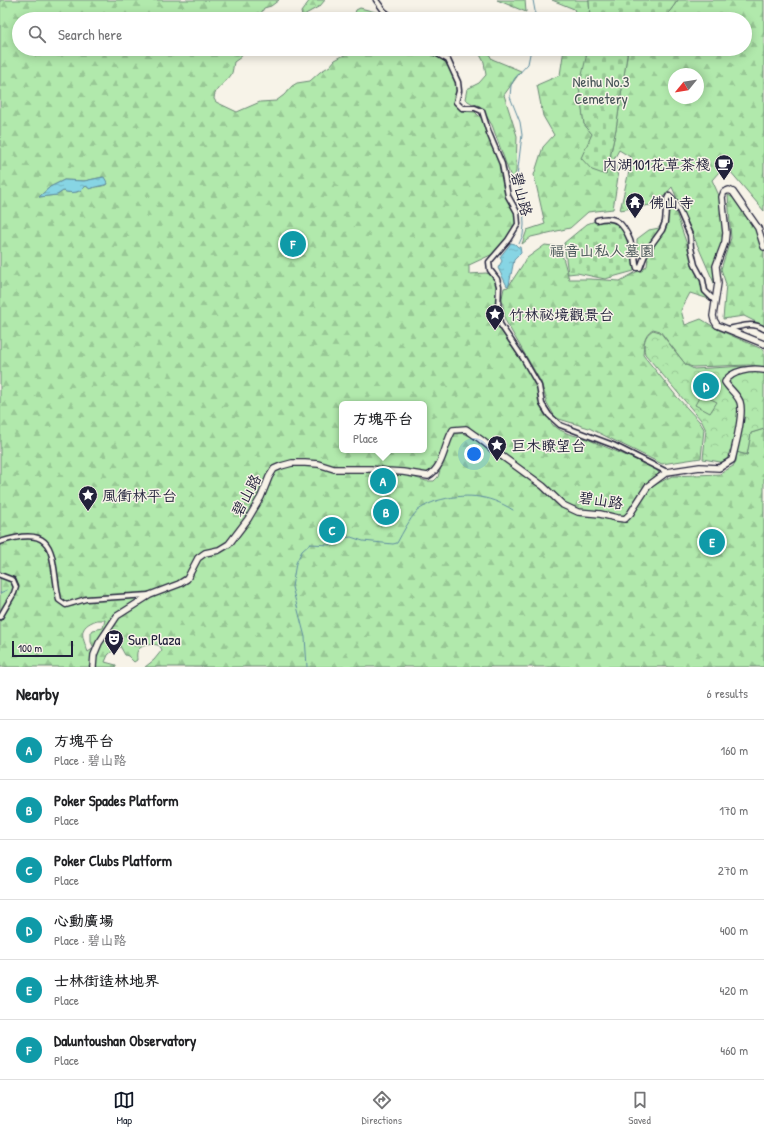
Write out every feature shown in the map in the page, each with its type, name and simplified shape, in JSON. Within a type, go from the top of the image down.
[{"type":"street","points":[[376,0],[385,12]]},
{"type":"street","name":"碧山路","points":[[441,56],[448,60],[458,82],[459,91],[456,102],[462,108],[475,108],[482,111],[489,133],[502,164],[508,196],[517,212],[518,224],[508,240],[489,262],[490,270],[497,279],[499,286],[498,309],[500,324],[523,358],[539,386],[542,404],[549,415],[560,425],[613,445],[667,472]]},
{"type":"street","points":[[764,247],[758,228],[733,192],[729,190],[724,192],[722,197],[726,225],[725,242],[716,266],[718,283],[713,316],[714,320],[717,325],[764,344]]},
{"type":"street","points":[[597,220],[606,217],[615,220],[622,225],[626,230],[636,256],[635,263],[637,268],[640,268],[646,252],[662,230],[665,222],[668,195],[673,199],[690,235],[695,265],[703,280],[705,291],[715,301]]},
{"type":"street","points":[[729,329],[745,325],[761,327],[764,329]]},
{"type":"street","name":"碧山路","points":[[93,667],[94,655],[99,643],[117,616],[150,595],[179,584],[187,579],[198,558],[205,553],[219,550],[229,544],[252,514],[274,469],[292,463],[304,463],[318,464],[334,469],[371,469],[428,476],[433,474],[437,467],[444,454],[449,437],[453,430],[466,430],[543,486],[564,504],[578,512],[600,514],[625,519],[630,514],[648,486],[667,472],[700,467],[719,468],[732,460],[741,407],[740,401],[725,382],[732,375],[746,370],[764,370]]},
{"type":"street","points":[[0,542],[26,536],[43,539],[49,546],[52,554],[59,600],[66,605],[86,599],[150,595]]},
{"type":"street","points":[[0,575],[12,580],[16,587],[0,617]]},
{"type":"green space","points":[[0,0],[279,0],[271,6],[264,8],[262,12],[12,12],[12,56],[241,56],[234,62],[233,71],[229,78],[214,95],[216,102],[237,112],[260,102],[276,101],[292,86],[297,83],[310,81],[330,66],[335,60],[342,56],[437,56],[449,65],[456,81],[457,93],[453,103],[461,111],[475,112],[484,121],[501,166],[507,198],[515,212],[516,225],[495,253],[469,265],[469,274],[486,273],[494,279],[497,287],[497,311],[500,328],[519,355],[534,381],[539,392],[543,409],[552,424],[569,434],[587,439],[655,468],[659,473],[657,477],[643,488],[625,515],[622,517],[580,510],[563,502],[547,487],[468,429],[463,428],[456,428],[450,431],[435,467],[427,474],[370,467],[338,468],[312,462],[297,461],[279,465],[272,469],[267,476],[260,495],[247,518],[228,542],[203,552],[197,558],[186,578],[168,588],[176,587],[187,581],[200,558],[205,555],[222,551],[229,546],[255,512],[264,495],[270,478],[275,470],[279,468],[305,464],[317,465],[338,471],[365,471],[403,474],[426,481],[434,481],[438,477],[449,440],[454,433],[463,433],[472,437],[495,456],[520,472],[563,507],[572,512],[595,515],[623,522],[630,519],[647,492],[653,486],[672,476],[720,474],[733,466],[736,461],[737,452],[747,455],[751,433],[764,429],[764,667],[145,667],[154,660],[162,650],[160,646],[152,644],[145,645],[138,650],[137,660],[134,662],[125,655],[120,646],[118,646],[108,655],[105,662],[116,665],[116,667],[0,667]],"holes":[[[103,177],[108,184],[90,189],[86,186],[76,192],[63,191],[57,195],[39,197],[50,187],[64,180],[84,181]],[[97,620],[105,620],[103,628],[93,630],[91,633],[91,642],[94,648],[88,652],[83,637],[84,629],[86,626]]]},
{"type":"green space","points":[[310,0],[325,0],[320,6],[309,12],[301,12]]},
{"type":"green space","points":[[497,0],[525,0],[526,12]]},
{"type":"green space","points":[[552,0],[589,0],[590,12],[575,12],[574,9]]},
{"type":"green space","points":[[589,0],[678,0],[669,12],[590,12]]},
{"type":"green space","points":[[678,0],[764,0],[764,211],[730,171],[719,172],[712,180],[721,200],[723,244],[713,265],[714,283],[672,187],[657,204],[620,210],[632,158],[619,150],[614,159],[618,177],[613,209],[588,212],[570,228],[531,237],[522,244],[527,230],[545,224],[534,175],[543,147],[554,135],[543,116],[537,85],[560,75],[563,56],[587,56],[582,107],[584,124],[592,134],[606,175],[616,129],[627,56],[752,56],[752,12],[669,12]]},
{"type":"green space","points":[[360,8],[376,12],[355,12]]},
{"type":"green space","points":[[481,56],[490,56],[492,59],[521,71],[504,95],[517,136],[516,171],[513,183],[492,125],[480,106],[465,99],[467,89],[479,83],[486,75],[484,62]]},
{"type":"green space","name":"Neihu No.3 Cemetery","points":[[586,56],[627,56],[616,129],[606,175],[592,170],[581,158],[592,134],[584,124],[579,88]]},
{"type":"green space","points":[[728,195],[736,199],[755,228],[764,249],[764,326],[744,316],[723,319],[726,284],[721,269],[731,238]]},
{"type":"green space","points":[[672,201],[695,268],[709,299],[690,293],[681,310],[685,325],[701,319],[719,330],[764,350],[764,367],[749,365],[693,367],[686,365],[660,331],[653,329],[650,331],[645,340],[643,355],[677,397],[699,421],[704,429],[701,458],[662,464],[589,428],[555,417],[547,403],[541,382],[505,320],[502,298],[504,288],[508,287],[527,258],[545,245],[560,247],[569,279],[620,281],[647,266],[648,258],[637,254],[637,239],[649,230],[659,228]]},
{"type":"green space","name":"福音山私人墓園","points":[[606,217],[614,221],[625,232],[632,254],[634,271],[605,279],[577,273],[568,274],[564,243],[587,224]]},
{"type":"green space","points":[[653,330],[660,332],[686,365],[694,369],[745,366],[764,371],[764,429],[751,433],[747,455],[730,450],[726,463],[703,459],[706,430],[701,420],[645,354],[644,347],[646,337]]},
{"type":"green space","points":[[701,394],[717,402],[710,413],[695,405]]},
{"type":"water","points":[[104,177],[108,184],[90,189],[86,186],[75,192],[63,191],[57,195],[39,197],[50,187],[64,180],[84,181]]},
{"type":"water","points":[[511,243],[520,247],[521,253],[514,260],[509,285],[507,286],[498,268],[502,261],[500,257]]},
{"type":"waterway","points":[[533,0],[535,12]]},
{"type":"waterway","points":[[519,244],[523,235],[524,225],[523,200],[517,176],[522,135],[520,122],[510,97],[511,85],[515,78],[528,64],[530,56]]},
{"type":"waterway","points":[[307,667],[305,637],[292,587],[296,563],[302,551],[310,544],[331,545],[337,539],[351,537],[363,541],[393,544],[397,543],[417,511],[431,503],[446,498],[476,496],[494,501],[513,510]]},
{"type":"waterway","points":[[0,593],[7,590]]},
{"type":"place","name":"內湖101花草茶棧","points":[[724,181]]},
{"type":"place","name":"佛山寺","points":[[635,219]]},
{"type":"place","name":"Daluntoushan Observatory","points":[[293,244]]},
{"type":"place","name":"竹林祕境觀景台","points":[[495,331]]},
{"type":"place","name":"心動廣場","points":[[706,386]]},
{"type":"place","name":"巨木瞭望台","points":[[497,462]]},
{"type":"place","name":"方塊平台","points":[[383,481]]},
{"type":"place","name":"風衝林平台","points":[[88,512]]},
{"type":"place","name":"Poker Spades Platform","points":[[386,512]]},
{"type":"place","name":"Poker Clubs Platform","points":[[332,530]]},
{"type":"place","name":"士林街造林地界","points":[[712,542]]},
{"type":"place","name":"Sun Plaza","points":[[114,656]]}]
